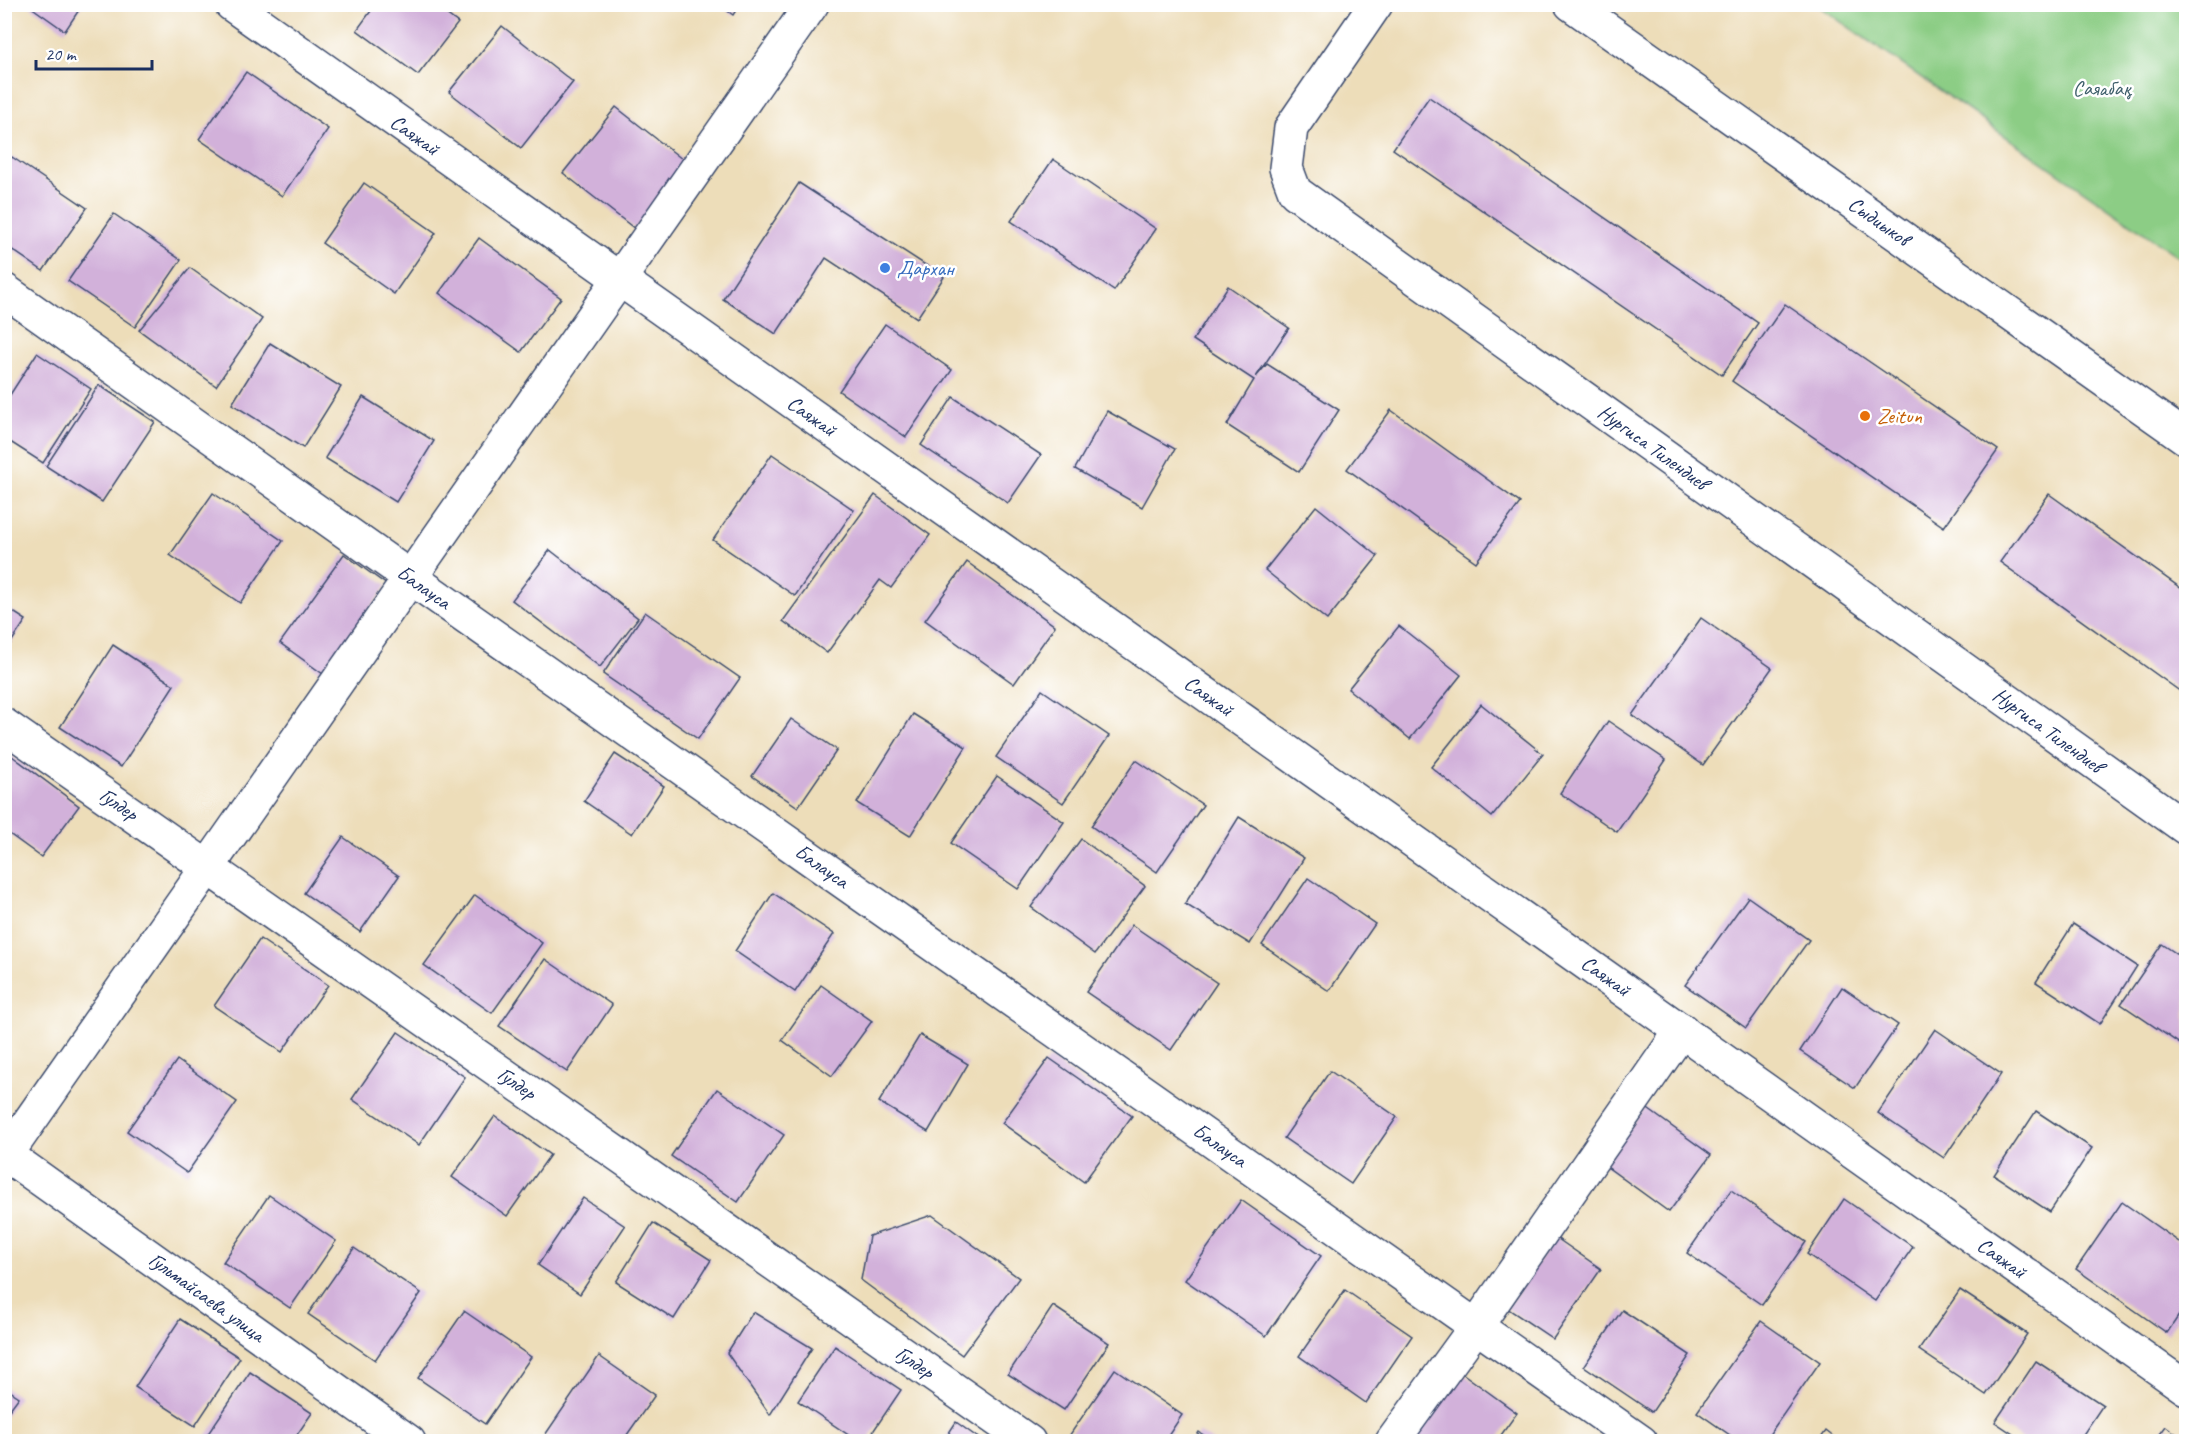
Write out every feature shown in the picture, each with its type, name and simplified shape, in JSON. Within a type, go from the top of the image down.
[{"type":"street","name":"Саяжай","points":[[231,4],[2187,1388]]},
{"type":"street","points":[[5,1155],[812,4]]},
{"type":"street","name":"Нургиса Тилендиев","points":[[1376,4],[1291,128],[1286,168],[1294,192],[2187,828]]},
{"type":"street","name":"Сыдиыков","points":[[1571,4],[2187,438]]},
{"type":"street","name":"Балауса","points":[[4,290],[1641,1442]]},
{"type":"street","name":"Гулдер","points":[[4,725],[1029,1442]]},
{"type":"street","points":[[1392,1442],[1477,1325],[1683,1030]]},
{"type":"street","name":"Гульмайсаева улица","points":[[5,1155],[410,1442]]},
{"type":"green space","name":"Саяабақ","points":[[1817,5],[2186,5],[2186,262]]},
{"type":"building","points":[[27,4],[83,4],[65,31]]},
{"type":"building","points":[[376,4],[433,4],[458,23],[418,75],[357,30]]},
{"type":"building","points":[[718,4],[740,4],[733,15]]},
{"type":"building","points":[[502,26],[573,82],[521,148],[449,92]]},
{"type":"building","points":[[246,72],[328,129],[282,196],[199,139]]},
{"type":"building","points":[[1429,97],[1758,323],[1722,375],[1393,149]]},
{"type":"building","points":[[616,107],[687,163],[635,229],[563,173]]},
{"type":"building","points":[[12,157],[87,208],[43,271],[4,244],[4,168]]},
{"type":"building","points":[[1053,159],[1156,229],[1114,291],[1011,221]]},
{"type":"building","points":[[364,183],[436,233],[394,294],[322,243]]},
{"type":"building","name":"Дархан","points":[[799,183],[944,277],[917,318],[826,258],[776,334],[723,299]]},
{"type":"building","points":[[114,214],[181,260],[135,327],[68,281]]},
{"type":"building","points":[[479,238],[561,298],[521,352],[439,293]]},
{"type":"building","points":[[190,268],[262,319],[216,386],[139,330]]},
{"type":"building","points":[[1228,286],[1289,328],[1256,377],[1267,364],[1339,410],[1299,472],[1227,425],[1254,380],[1193,340]]},
{"type":"building","name":"Zeitun","points":[[1785,304],[1998,450],[1944,527],[1732,381]]},
{"type":"building","points":[[885,324],[952,370],[906,437],[839,391]]},
{"type":"building","points":[[270,343],[341,387],[303,448],[232,404]]},
{"type":"building","points":[[37,353],[91,389],[43,463],[4,438],[4,404]]},
{"type":"building","points":[[99,385],[155,422],[102,502],[46,466]]},
{"type":"building","points":[[363,397],[434,441],[396,502],[325,458]]},
{"type":"building","points":[[953,397],[1041,455],[1008,503],[921,445]]},
{"type":"building","points":[[1391,410],[1520,503],[1476,562],[1347,469]]},
{"type":"building","points":[[1107,411],[1175,449],[1142,507],[1075,469]]},
{"type":"building","points":[[772,454],[854,510],[795,596],[713,540]]},
{"type":"building","points":[[213,493],[283,541],[240,603],[170,555]]},
{"type":"building","points":[[2049,494],[2186,592],[2186,684],[2181,692],[2000,562]]},
{"type":"building","points":[[875,495],[930,535],[891,588],[880,580],[827,653],[783,621]]},
{"type":"building","points":[[1316,506],[1378,556],[1327,620],[1265,570]]},
{"type":"building","points":[[550,550],[638,618],[600,667],[512,600]]},
{"type":"building","points":[[344,554],[387,585],[323,674],[280,643]]},
{"type":"building","points":[[967,562],[1055,626],[1014,684],[925,620]]},
{"type":"building","points":[[4,606],[26,620],[4,653]]},
{"type":"building","points":[[645,612],[740,678],[698,739],[603,674]]},
{"type":"building","points":[[1701,618],[1772,668],[1703,765],[1632,715]]},
{"type":"building","points":[[1399,626],[1461,675],[1410,739],[1348,689]]},
{"type":"building","points":[[113,645],[174,685],[121,767],[60,727]]},
{"type":"building","points":[[1042,690],[1109,736],[1063,803],[996,757]]},
{"type":"building","points":[[1481,704],[1543,754],[1492,817],[1431,767]]},
{"type":"building","points":[[913,714],[966,747],[910,836],[857,803]]},
{"type":"building","points":[[791,719],[837,750],[798,807],[752,776]]},
{"type":"building","points":[[1608,721],[1666,760],[1617,832],[1560,793]]},
{"type":"building","points":[[8,753],[79,806],[41,857],[4,830],[4,758]]},
{"type":"building","points":[[615,754],[664,786],[632,834],[584,801]]},
{"type":"building","points":[[1136,760],[1203,805],[1157,872],[1091,826]]},
{"type":"building","points":[[997,776],[1064,822],[1018,889],[951,843]]},
{"type":"building","points":[[1239,817],[1304,858],[1250,944],[1185,904]]},
{"type":"building","points":[[343,837],[399,876],[360,932],[304,893]]},
{"type":"building","points":[[1081,839],[1145,886],[1095,954],[1031,907]]},
{"type":"building","points":[[1308,878],[1375,924],[1329,991],[1262,945]]},
{"type":"building","points":[[773,893],[834,934],[795,992],[735,951]]},
{"type":"building","points":[[475,895],[542,943],[492,1013],[424,965]]},
{"type":"building","points":[[1748,897],[1809,940],[1746,1028],[1685,985]]},
{"type":"building","points":[[2073,924],[2137,966],[2100,1024],[2036,982]]},
{"type":"building","points":[[1132,925],[1217,983],[1171,1050],[1086,992]]},
{"type":"building","points":[[260,939],[328,985],[282,1052],[214,1006]]},
{"type":"building","points":[[2162,944],[2186,960],[2186,1048],[2121,1004]]},
{"type":"building","points":[[545,959],[612,1005],[567,1072],[499,1026]]},
{"type":"building","points":[[821,985],[872,1021],[832,1076],[782,1040]]},
{"type":"building","points":[[1842,987],[1898,1025],[1855,1088],[1800,1051]]},
{"type":"building","points":[[1935,1029],[2001,1074],[1944,1158],[1878,1113]]},
{"type":"building","points":[[398,1032],[465,1077],[419,1145],[352,1099]]},
{"type":"building","points":[[920,1035],[968,1064],[928,1132],[879,1102]]},
{"type":"building","points":[[1049,1058],[1132,1116],[1084,1182],[1002,1123]]},
{"type":"building","points":[[177,1060],[237,1102],[187,1173],[127,1131]]},
{"type":"building","points":[[1330,1071],[1397,1117],[1351,1184],[1284,1138]]},
{"type":"building","points":[[717,1089],[784,1135],[738,1202],[671,1156]]},
{"type":"building","points":[[1645,1107],[1711,1155],[1669,1212],[1603,1164]]},
{"type":"building","points":[[2036,1111],[2092,1148],[2050,1212],[1994,1175]]},
{"type":"building","points":[[495,1116],[550,1155],[507,1216],[452,1177]]},
{"type":"building","points":[[1731,1190],[1806,1242],[1762,1305],[1687,1253]]},
{"type":"building","points":[[269,1195],[336,1241],[290,1308],[223,1262]]},
{"type":"building","points":[[583,1198],[625,1226],[580,1294],[538,1265]]},
{"type":"building","points":[[1844,1199],[1913,1247],[1875,1301],[1807,1254]]},
{"type":"building","points":[[1241,1200],[1321,1256],[1266,1336],[1185,1280]]},
{"type":"building","points":[[2122,1202],[2186,1247],[2186,1305],[2167,1333],[2076,1269]]},
{"type":"building","points":[[932,1215],[1019,1278],[962,1355],[861,1280],[869,1236]]},
{"type":"building","points":[[653,1223],[711,1260],[674,1319],[616,1282]]},
{"type":"building","points":[[1555,1237],[1601,1269],[1553,1339],[1507,1308]]},
{"type":"building","points":[[354,1248],[421,1293],[375,1360],[308,1314]]},
{"type":"building","points":[[1345,1290],[1412,1336],[1366,1403],[1299,1356]]},
{"type":"building","points":[[1960,1290],[2027,1334],[1986,1395],[1919,1350]]},
{"type":"building","points":[[1053,1306],[1109,1343],[1064,1410],[1008,1374]]},
{"type":"building","points":[[1622,1310],[1690,1355],[1652,1412],[1584,1366]]},
{"type":"building","points":[[464,1311],[531,1357],[485,1424],[418,1378]]},
{"type":"building","points":[[753,1312],[812,1348],[770,1415],[727,1353]]},
{"type":"building","points":[[180,1319],[240,1358],[195,1426],[135,1387]]},
{"type":"building","points":[[1761,1321],[1820,1362],[1764,1442],[1740,1442],[1697,1412]]},
{"type":"building","points":[[835,1346],[901,1390],[866,1442],[859,1442],[798,1401]]},
{"type":"building","points":[[599,1356],[655,1395],[622,1442],[555,1442],[545,1435]]},
{"type":"building","points":[[2036,1361],[2103,1405],[2078,1442],[2025,1442],[1995,1422]]},
{"type":"building","points":[[1115,1369],[1182,1415],[1164,1442],[1076,1442],[1069,1436]]},
{"type":"building","points":[[250,1372],[312,1413],[292,1442],[210,1442],[205,1438]]},
{"type":"building","points":[[1462,1373],[1517,1413],[1496,1442],[1419,1442],[1414,1438]]},
{"type":"building","points":[[4,1387],[19,1397],[4,1417]]},
{"type":"building","points":[[956,1422],[984,1442],[943,1442]]},
{"type":"building","points":[[2166,1426],[2186,1441],[2186,1442],[2154,1442]]},
{"type":"building","points":[[1826,1431],[1840,1442],[1818,1442]]},
{"type":"building","points":[[1199,1432],[1214,1442],[1193,1442]]},
{"type":"place","name":"Дархан","points":[[885,268]]},
{"type":"place","name":"Zeitun","points":[[1865,416]]}]
